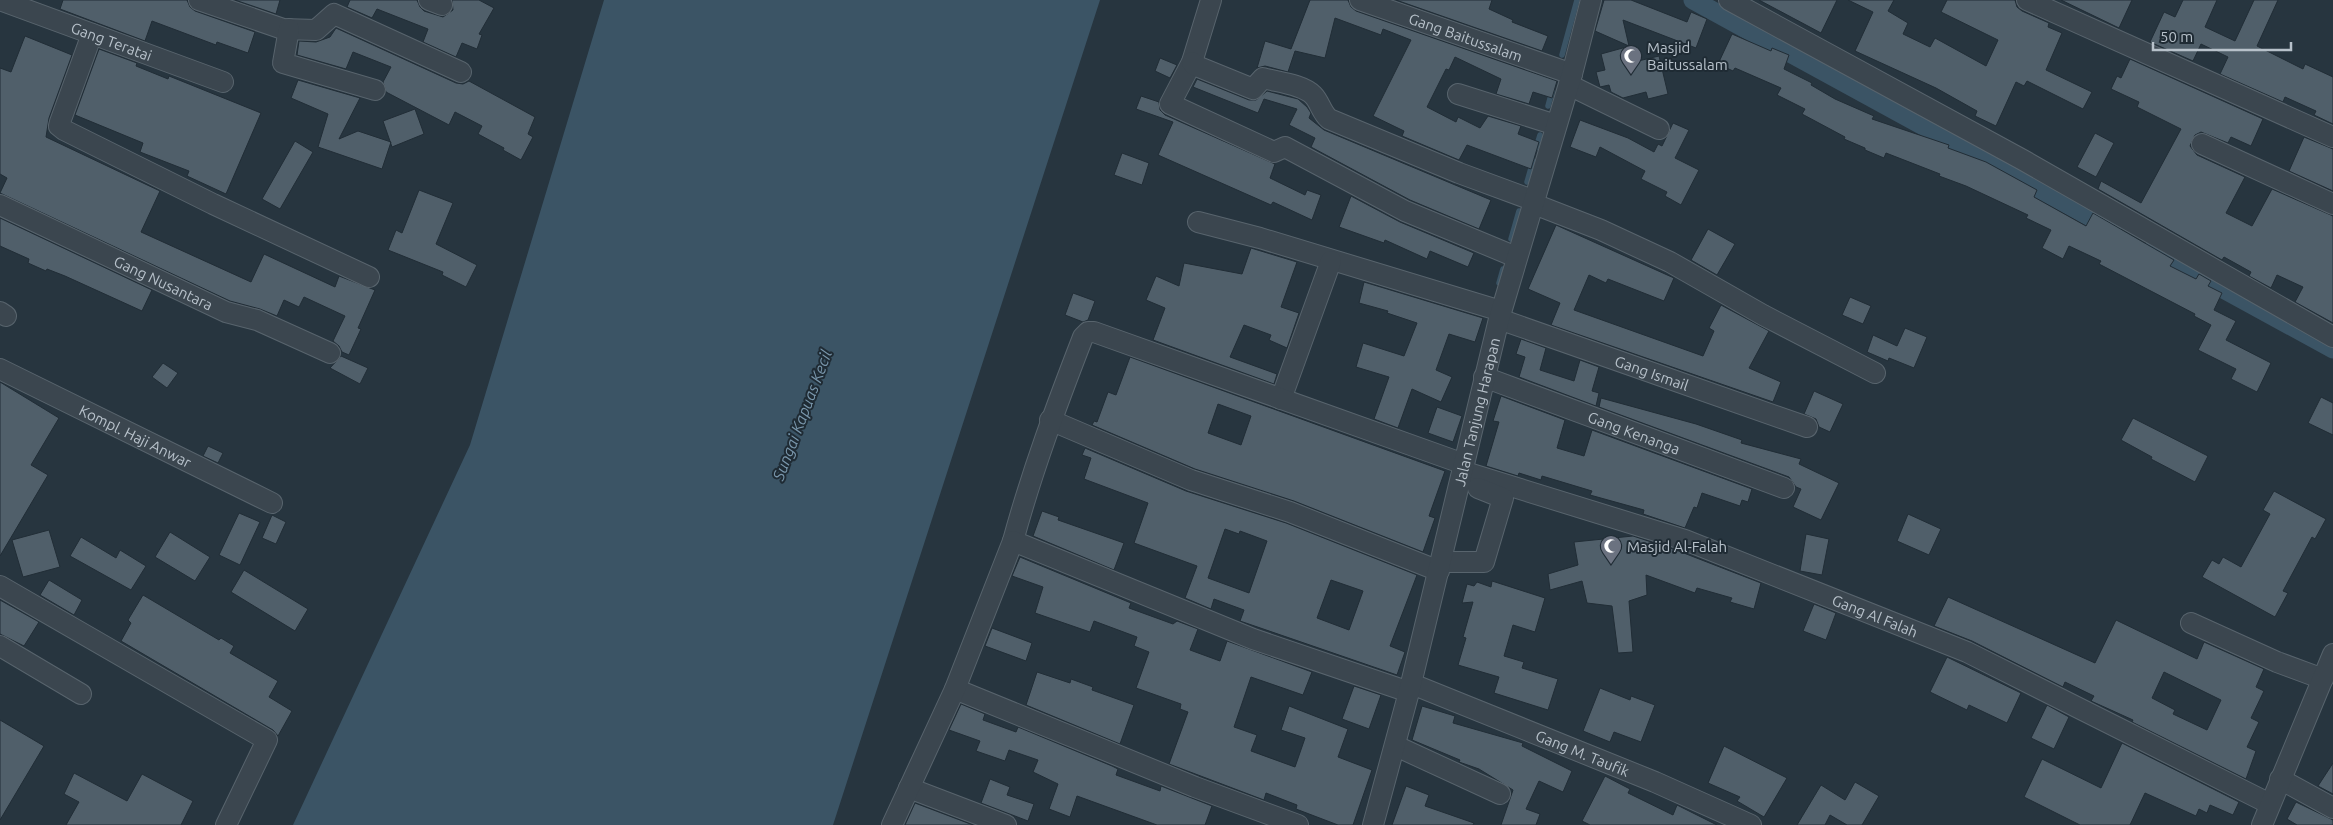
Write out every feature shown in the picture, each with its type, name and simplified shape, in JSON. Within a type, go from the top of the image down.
[{"type":"street","name":"Gang Teratai","points":[[0,0],[223,82]]},
{"type":"street","points":[[199,0],[289,29],[316,30],[334,14],[461,72]]},
{"type":"street","points":[[1211,0],[1192,62],[1170,104],[1274,152],[1285,147],[1405,211],[1516,258]]},
{"type":"street","name":"Gang Baitussalam","points":[[1360,0],[1570,79],[1660,129]]},
{"type":"street","name":"Jalan Tanjung Harapan","points":[[1373,825],[1411,688],[1500,315],[1570,79],[1591,0]]},
{"type":"street","points":[[1730,0],[2023,160],[2333,337]]},
{"type":"street","points":[[2027,0],[2333,137]]},
{"type":"street","points":[[289,29],[283,63],[375,90]]},
{"type":"street","points":[[92,34],[59,126],[213,204],[369,276]]},
{"type":"street","points":[[1192,62],[1194,65],[1252,89],[1263,78],[1302,89],[1314,96],[1329,119],[1601,230],[1670,262],[1763,315],[1875,373]]},
{"type":"street","points":[[1458,94],[1556,125]]},
{"type":"street","points":[[2202,144],[2333,204]]},
{"type":"street","name":"Gang Nusantara","points":[[0,205],[226,312],[257,320],[330,353]]},
{"type":"street","name":"Gang Ismail","points":[[1198,222],[1260,238],[1500,315],[1807,427]]},
{"type":"street","points":[[1281,399],[1330,261]]},
{"type":"street","points":[[892,825],[955,689],[1013,541],[1026,493],[1050,420],[1083,337],[1088,332],[1094,332],[1281,399],[1462,472],[1503,498],[1484,562],[1440,566],[1290,512],[1191,480],[1050,420]]},
{"type":"street","name":"Kompl. Haji Anwar","points":[[0,369],[272,503]]},
{"type":"street","name":"Gang Kenanga","points":[[1484,378],[1784,488]]},
{"type":"street","name":"Gang Al Falah","points":[[1462,472],[1685,540],[1967,652],[2270,804]]},
{"type":"street","name":"Gang M. Taufik","points":[[1013,541],[1253,639],[1411,688],[1656,782],[1751,825]]},
{"type":"street","points":[[0,586],[267,740],[226,825]]},
{"type":"street","points":[[2190,623],[2277,662],[2323,679]]},
{"type":"street","points":[[0,646],[81,694]]},
{"type":"street","points":[[2262,825],[2333,654]]},
{"type":"street","points":[[955,689],[1195,787],[1298,825]]},
{"type":"street","points":[[1396,746],[1500,794]]},
{"type":"street","points":[[2280,779],[2333,808]]},
{"type":"street","points":[[909,788],[1006,825]]},
{"type":"water","name":"Sungai Kapuas Kecil","points":[[604,0],[1100,0],[833,825],[293,825],[470,445]]},
{"type":"building","points":[[63,0],[187,0],[190,7],[195,11],[255,32],[248,53],[217,42],[216,45],[152,21],[145,41],[60,9]]},
{"type":"building","points":[[235,0],[280,0],[276,14]]},
{"type":"building","points":[[350,0],[417,0],[424,11],[443,17],[453,10],[452,0],[479,0],[494,8],[479,34],[482,35],[477,49],[462,43],[456,57],[423,42],[428,29],[377,9],[372,18],[347,7]]},
{"type":"building","points":[[1310,0],[1348,0],[1351,7],[1356,11],[1557,81],[1552,98],[1533,92],[1529,104],[1496,94],[1501,79],[1455,57],[1449,70],[1446,69],[1427,107],[1456,122],[1458,117],[1480,128],[1488,116],[1521,126],[1518,134],[1539,142],[1531,169],[1467,145],[1459,160],[1402,136],[1404,131],[1373,116],[1411,40],[1383,29],[1381,35],[1335,18],[1325,58],[1295,51],[1288,72],[1265,66],[1257,68],[1265,41],[1291,49]]},
{"type":"building","points":[[1396,0],[1492,0],[1489,9],[1513,20],[1512,22],[1548,36],[1542,51]]},
{"type":"building","points":[[1604,0],[1631,0],[1687,22],[1691,12],[1707,19],[1696,48],[1623,20],[1629,46],[1595,31]]},
{"type":"building","points":[[1759,0],[1837,0],[1821,33]]},
{"type":"building","points":[[1848,0],[1894,0],[1888,11],[1908,23],[1903,34],[1930,47],[1935,38],[1986,66],[1998,40],[1941,12],[1947,0],[2015,0],[2017,7],[2022,11],[2049,23],[2048,27],[2062,33],[2046,70],[2092,92],[2083,109],[2027,81],[2024,86],[2016,82],[1996,126],[1975,116],[1977,111],[1936,88],[1855,51],[1873,12]]},
{"type":"building","points":[[2061,0],[2132,0],[2119,28]]},
{"type":"building","points":[[2183,0],[2217,0],[2205,27],[2235,41],[2254,0],[2278,0],[2257,46],[2303,69],[2305,64],[2333,77],[2333,124],[2314,115],[2316,111],[2285,97],[2283,102],[2220,74],[2228,57],[2201,44],[2193,61],[2150,42],[2164,12],[2175,17]]},
{"type":"building","points":[[336,28],[456,83],[463,84],[469,81],[535,117],[528,134],[533,137],[521,160],[478,134],[482,126],[455,112],[449,125],[386,92],[383,82],[391,67],[353,52],[346,69],[297,55],[299,41],[316,42],[330,37]]},
{"type":"building","points":[[1732,34],[1771,51],[1772,48],[1789,55],[1784,69],[1812,83],[1811,85],[1835,99],[1874,116],[1872,119],[1949,145],[1948,148],[1986,162],[2037,190],[2034,197],[2086,226],[2093,213],[2174,260],[2170,266],[2196,279],[2199,274],[2211,281],[2208,286],[2222,293],[2214,310],[2236,321],[2226,340],[2271,363],[2257,392],[2231,379],[2236,369],[2198,350],[2211,325],[2194,316],[2195,314],[2099,264],[2101,261],[2069,246],[2063,259],[2042,248],[2051,230],[2026,218],[2028,215],[1966,186],[1939,176],[1940,174],[1886,153],[1884,158],[1865,150],[1865,148],[1844,139],[1845,137],[1802,114],[1805,109],[1777,95],[1781,88],[1735,68],[1733,71],[1718,64]]},
{"type":"building","points":[[25,36],[72,55],[49,118],[46,137],[160,191],[141,232],[251,282],[264,254],[335,287],[339,276],[375,290],[358,328],[361,329],[349,355],[342,352],[333,341],[345,316],[304,297],[299,307],[284,300],[277,316],[230,301],[0,193],[7,178],[0,174],[0,68],[11,72]]},
{"type":"building","points":[[1630,46],[1634,62],[1659,56],[1668,94],[1648,99],[1646,92],[1623,98],[1611,92],[1609,85],[1600,87],[1596,72],[1605,70],[1601,54]]},
{"type":"building","points":[[99,49],[137,63],[136,66],[168,79],[169,76],[261,113],[226,194],[187,176],[189,171],[140,152],[143,143],[75,115]]},
{"type":"building","points":[[1160,58],[1177,65],[1170,78],[1155,71]]},
{"type":"building","points":[[2130,59],[2263,119],[2251,146],[2231,137],[2228,143],[2201,132],[2195,135],[2190,146],[2197,155],[2245,177],[2226,213],[2252,226],[2272,189],[2333,216],[2333,323],[2295,302],[2303,287],[2277,275],[2271,288],[2249,276],[2251,272],[2224,257],[2222,260],[2098,189],[2101,181],[2141,203],[2181,129],[2137,107],[2139,102],[2111,89],[2117,76],[2121,78]]},
{"type":"building","points":[[1197,79],[1249,100],[1256,100],[1267,91],[1298,99],[1311,113],[1309,118],[1324,130],[1491,200],[1479,229],[1410,200],[1311,147],[1315,138],[1289,125],[1297,109],[1264,99],[1258,113],[1193,87]]},
{"type":"building","points":[[298,80],[360,98],[339,139],[358,131],[391,142],[382,169],[318,147],[328,114],[291,98]]},
{"type":"building","points":[[1141,96],[1159,102],[1160,110],[1165,115],[1275,164],[1270,178],[1305,195],[1307,190],[1321,195],[1312,220],[1273,202],[1271,205],[1158,155],[1173,122],[1136,109]]},
{"type":"building","points":[[415,109],[424,134],[392,147],[383,121]]},
{"type":"building","points":[[1580,120],[1628,138],[1654,152],[1658,144],[1662,146],[1673,123],[1689,130],[1675,158],[1699,170],[1681,205],[1665,196],[1667,192],[1641,179],[1645,171],[1600,147],[1596,157],[1570,147]]},
{"type":"building","points":[[2095,133],[2114,143],[2096,177],[2077,167]]},
{"type":"building","points":[[2304,137],[2333,149],[2333,191],[2289,171]]},
{"type":"building","points":[[295,141],[313,152],[280,209],[262,199]]},
{"type":"building","points":[[1122,153],[1149,163],[1142,185],[1114,175]]},
{"type":"building","points":[[419,190],[453,203],[436,244],[477,265],[466,287],[442,275],[443,272],[388,250],[396,230],[402,233]]},
{"type":"building","points":[[1351,196],[1400,222],[1474,253],[1468,267],[1430,251],[1427,259],[1385,240],[1384,243],[1339,227]]},
{"type":"building","points":[[0,218],[152,290],[142,311],[65,276],[47,269],[46,271],[28,263],[29,259],[0,246]]},
{"type":"building","points":[[1556,225],[1674,278],[1664,301],[1608,279],[1606,283],[1589,275],[1574,310],[1703,356],[1714,331],[1709,328],[1721,305],[1769,331],[1749,368],[1781,382],[1773,402],[1551,325],[1560,303],[1528,289]]},
{"type":"building","points":[[1708,229],[1735,244],[1717,275],[1691,260]]},
{"type":"building","points":[[1251,248],[1297,262],[1281,307],[1299,313],[1287,348],[1269,340],[1271,335],[1244,325],[1230,357],[1277,374],[1274,384],[1153,340],[1165,308],[1146,300],[1156,276],[1179,286],[1184,263],[1242,274]]},
{"type":"building","points":[[1364,282],[1483,318],[1475,342],[1449,334],[1436,370],[1452,377],[1441,402],[1412,389],[1398,428],[1374,419],[1389,377],[1356,367],[1363,343],[1404,356],[1417,323],[1387,313],[1388,311],[1359,303]]},
{"type":"building","points":[[1073,293],[1095,301],[1088,320],[1083,322],[1065,315]]},
{"type":"building","points":[[1850,297],[1871,306],[1863,324],[1842,315]]},
{"type":"building","points":[[1905,328],[1927,337],[1914,368],[1889,358],[1888,361],[1867,352],[1873,335],[1897,346]]},
{"type":"building","points":[[1521,339],[1546,348],[1540,370],[1574,381],[1580,360],[1599,367],[1592,391],[1599,393],[1596,406],[1519,377],[1525,357],[1516,354]]},
{"type":"building","points":[[341,356],[368,368],[360,384],[330,368]]},
{"type":"building","points":[[1130,357],[1445,471],[1429,516],[1435,518],[1423,552],[1294,501],[1195,469],[1092,425],[1094,421],[1097,422],[1108,392],[1116,395]],"holes":[[[1218,404],[1251,416],[1241,445],[1208,433]]]},
{"type":"building","points":[[163,363],[178,373],[167,388],[152,377]]},
{"type":"building","points":[[0,382],[59,418],[31,465],[48,475],[0,556]]},
{"type":"building","points":[[1814,391],[1843,404],[1830,432],[1819,427],[1816,419],[1804,414]]},
{"type":"building","points":[[1501,396],[1565,420],[1557,448],[1584,456],[1592,430],[1752,489],[1748,502],[1742,500],[1740,506],[1702,493],[1697,508],[1694,507],[1685,528],[1643,514],[1644,510],[1590,495],[1592,491],[1542,476],[1541,480],[1519,473],[1518,476],[1486,466],[1499,422],[1493,421]]},
{"type":"building","points":[[2321,397],[2333,403],[2333,435],[2308,423]]},
{"type":"building","points":[[1601,398],[1696,424],[1742,440],[1741,443],[1801,459],[1799,464],[1839,483],[1821,520],[1793,507],[1801,489],[1796,487],[1789,477],[1599,407]]},
{"type":"building","points":[[1437,407],[1462,416],[1453,442],[1428,433]]},
{"type":"building","points":[[2133,418],[2208,456],[2195,482],[2151,459],[2152,457],[2121,440]]},
{"type":"building","points":[[208,446],[223,453],[218,463],[203,456]]},
{"type":"building","points":[[1085,448],[1186,491],[1286,523],[1417,575],[1390,646],[1405,652],[1397,675],[1240,621],[1244,610],[1214,599],[1211,609],[1185,598],[1197,566],[1134,543],[1148,503],[1084,479],[1091,458],[1082,455]],"holes":[[[1225,529],[1239,534],[1240,531],[1267,541],[1249,593],[1208,578]],[[1331,580],[1363,591],[1349,630],[1317,618]]]},
{"type":"building","points":[[2274,491],[2326,519],[2315,539],[2312,537],[2283,591],[2288,593],[2275,617],[2202,577],[2212,560],[2219,564],[2223,557],[2241,567],[2270,514],[2263,510]]},
{"type":"building","points":[[1042,511],[1059,517],[1058,520],[1124,543],[1114,570],[1033,536]]},
{"type":"building","points":[[239,513],[260,522],[240,565],[219,555]]},
{"type":"building","points":[[1908,514],[1941,529],[1929,555],[1897,541]]},
{"type":"building","points":[[272,515],[286,522],[276,544],[262,538]]},
{"type":"building","points":[[49,530],[60,567],[23,577],[12,540]]},
{"type":"building","points":[[170,532],[210,557],[195,581],[155,557]]},
{"type":"building","points":[[1806,534],[1829,539],[1822,575],[1800,571]]},
{"type":"building","points":[[1633,536],[1676,550],[1761,583],[1754,609],[1730,602],[1732,598],[1697,588],[1695,593],[1646,575],[1647,595],[1629,601],[1633,652],[1618,653],[1612,606],[1587,603],[1582,581],[1550,590],[1548,574],[1578,565],[1574,542]]},
{"type":"building","points":[[81,537],[116,558],[120,550],[146,566],[131,590],[70,556]]},
{"type":"building","points":[[1020,557],[1131,603],[1129,608],[1173,624],[1177,621],[1198,629],[1190,650],[1220,661],[1227,641],[1312,672],[1303,695],[1251,677],[1234,727],[1257,735],[1251,751],[1295,767],[1305,738],[1281,730],[1289,706],[1348,729],[1338,757],[1372,770],[1353,825],[1338,825],[1296,809],[1297,805],[1266,793],[1264,800],[1169,764],[1188,712],[1180,709],[1181,704],[1136,688],[1149,652],[1134,646],[1137,637],[1094,621],[1090,632],[1035,613],[1043,587],[1012,576]]},
{"type":"building","points":[[244,570],[308,609],[295,631],[231,592]]},
{"type":"building","points":[[49,580],[82,600],[74,615],[40,595]]},
{"type":"building","points":[[1492,581],[1545,598],[1535,632],[1513,625],[1504,656],[1524,662],[1522,668],[1558,679],[1548,710],[1494,693],[1499,677],[1458,665],[1466,638],[1463,637],[1473,602],[1462,603],[1467,584],[1474,586],[1477,582],[1491,587]]},
{"type":"building","points":[[143,595],[219,640],[221,638],[234,646],[230,653],[278,681],[269,697],[292,711],[278,736],[273,730],[121,641],[131,623],[128,620]]},
{"type":"building","points":[[1948,597],[2095,663],[2116,620],[2197,659],[2204,642],[2264,669],[2256,687],[2264,691],[2251,718],[2259,722],[2247,747],[2256,751],[2246,779],[2132,722],[2133,720],[2091,701],[2094,696],[2065,682],[2063,687],[1972,641],[1934,626]],"holes":[[[2164,672],[2221,700],[2207,730],[2173,714],[2175,710],[2152,698]]]},
{"type":"building","points":[[0,600],[39,622],[24,646],[0,634]]},
{"type":"building","points":[[1814,604],[1836,613],[1826,640],[1803,631]]},
{"type":"building","points":[[992,628],[1032,643],[1026,661],[985,646]]},
{"type":"building","points":[[1947,657],[2021,693],[2007,723],[1969,705],[1967,710],[1930,692]]},
{"type":"building","points":[[1037,672],[1070,683],[1071,679],[1093,687],[1092,690],[1134,705],[1120,744],[1026,705]]},
{"type":"building","points":[[1354,686],[1381,695],[1369,729],[1342,719]]},
{"type":"building","points":[[1600,688],[1630,700],[1631,696],[1655,705],[1641,742],[1614,732],[1610,742],[1583,731]]},
{"type":"building","points":[[961,704],[985,714],[983,720],[1016,732],[1018,727],[1112,766],[1118,769],[1116,775],[1160,791],[1161,786],[1212,806],[1205,825],[1157,825],[1077,796],[1070,817],[1049,809],[1058,784],[1033,772],[1038,760],[1009,750],[1005,761],[976,751],[980,741],[949,730]]},
{"type":"building","points":[[2047,705],[2069,717],[2054,749],[2031,738]]},
{"type":"building","points":[[1422,706],[1455,716],[1453,723],[1523,743],[1522,746],[1572,771],[1563,792],[1539,781],[1526,809],[1540,814],[1536,825],[1501,825],[1513,790],[1479,769],[1459,762],[1460,760],[1412,740]]},
{"type":"building","points":[[0,720],[44,746],[0,820]]},
{"type":"building","points":[[2122,743],[2239,802],[2233,815],[2210,805],[2207,813],[2199,809],[2196,816],[2145,793],[2130,825],[2080,825],[2024,797],[2042,759],[2101,788]]},
{"type":"building","points":[[1724,746],[1787,778],[1764,817],[1737,801],[1740,797],[1708,783]]},
{"type":"building","points":[[2333,763],[2333,794],[2318,786]]},
{"type":"building","points":[[74,773],[127,801],[142,774],[193,801],[181,825],[66,825],[79,802],[64,794]]},
{"type":"building","points":[[1605,776],[1630,789],[1628,793],[1673,815],[1677,805],[1717,825],[1590,825],[1582,821]]},
{"type":"building","points":[[990,779],[1010,787],[1007,795],[1034,804],[1028,821],[981,803]]},
{"type":"building","points":[[1855,782],[1879,796],[1862,825],[1847,825],[1830,815],[1825,825],[1797,825],[1821,785],[1845,800]]},
{"type":"building","points":[[1406,786],[1429,795],[1425,806],[1474,823],[1473,825],[1392,825]]},
{"type":"building","points":[[2296,802],[2333,820],[2333,825],[2297,825],[2287,819]]},
{"type":"building","points":[[915,803],[973,825],[905,825]]},
{"type":"waterway","points":[[1562,55],[1577,0]]},
{"type":"waterway","points":[[1693,0],[2112,229]]},
{"type":"waterway","points":[[1548,106],[1552,91]]},
{"type":"waterway","points":[[1536,148],[1540,135]]},
{"type":"waterway","points":[[1527,182],[1533,161]]},
{"type":"waterway","points":[[1511,239],[1519,211]]},
{"type":"waterway","points":[[2152,250],[2333,349]]},
{"type":"waterway","points":[[1499,283],[1503,269]]},
{"type":"place","name":"Masjid Baitussalam","points":[[1631,75]]},
{"type":"place","name":"Masjid Al-Falah","points":[[1611,565]]}]
